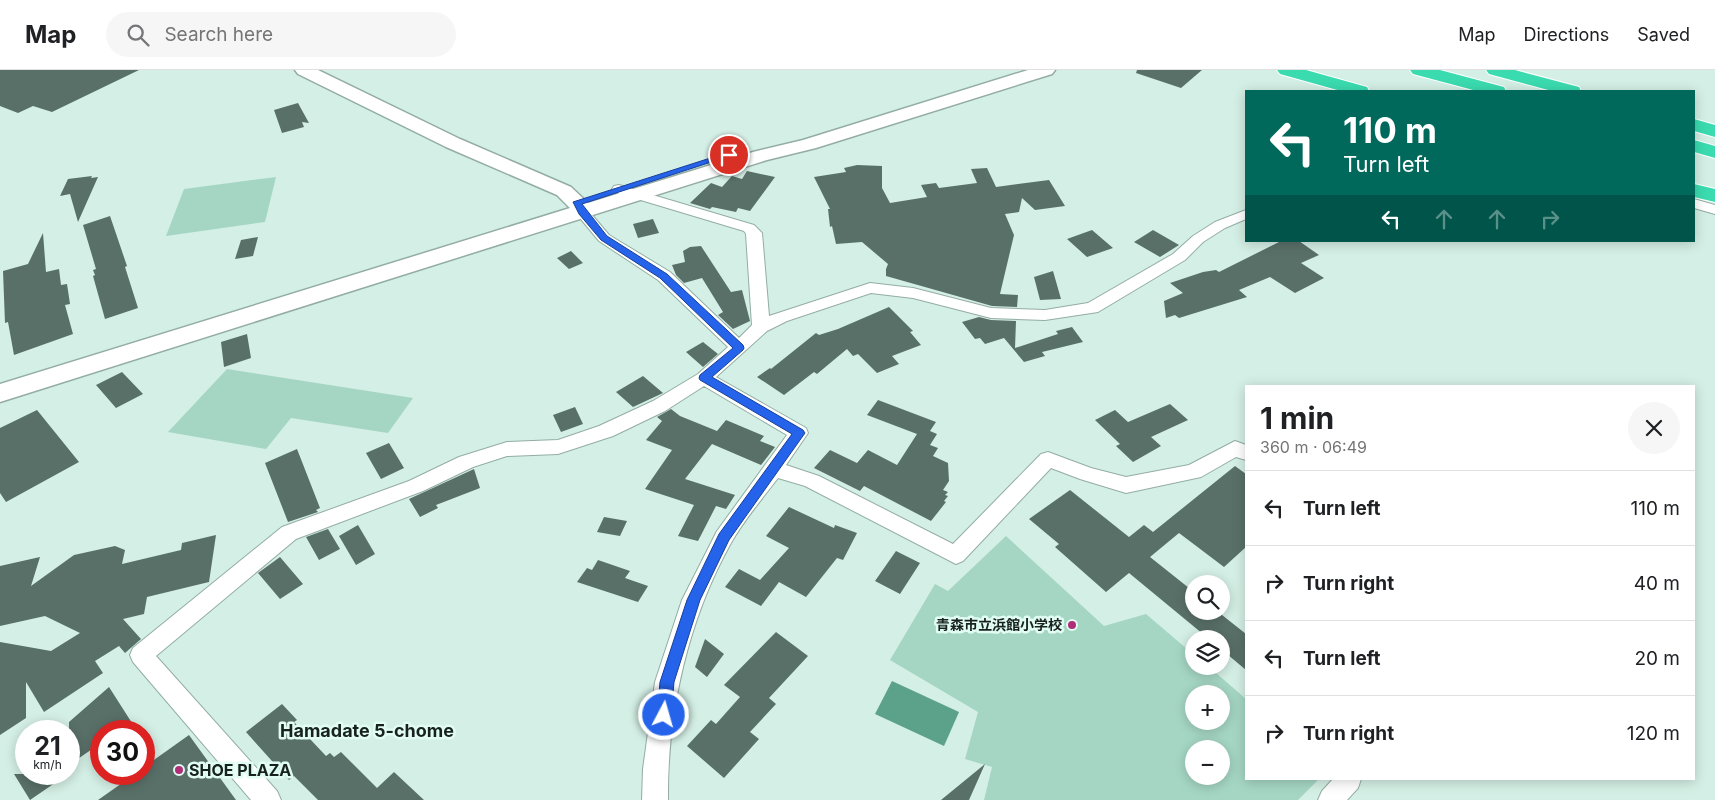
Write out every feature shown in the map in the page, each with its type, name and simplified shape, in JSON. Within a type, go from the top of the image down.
[{"type":"highway","points":[[1286,70],[1356,90]]},
{"type":"highway","points":[[1419,70],[1493,90]]},
{"type":"highway","points":[[1495,70],[1568,90]]},
{"type":"highway","points":[[1695,125],[1715,131]]},
{"type":"highway","points":[[1695,146],[1715,152]]},
{"type":"highway","points":[[1695,190],[1715,196]]},
{"type":"street","points":[[304,70],[453,143],[564,191],[580,207],[604,238],[664,276],[739,348]]},
{"type":"street","points":[[0,393],[628,192],[879,108],[1008,70]]},
{"type":"street","points":[[628,192],[809,144],[1046,70]]},
{"type":"street","points":[[628,192],[749,228],[754,232],[761,326]]},
{"type":"street","points":[[1695,203],[1715,210]]},
{"type":"street","points":[[0,379],[280,291],[580,207]]},
{"type":"street","points":[[268,800],[141,655],[290,533],[416,486],[466,462],[507,449],[558,447],[606,431],[659,406],[704,378],[761,326],[870,288],[913,293],[991,314],[1045,315],[1092,308],[1179,257],[1198,239],[1220,225],[1245,214]]},
{"type":"street","points":[[654,800],[655,770],[667,682],[694,600],[724,537],[799,433],[704,378]]},
{"type":"street","points":[[774,469],[812,481],[956,555],[1048,459],[1087,474],[1126,485],[1194,472],[1235,448],[1245,453]]},
{"type":"street","points":[[1331,800],[1348,780]]},
{"type":"shaded area","points":[[276,177],[265,222],[166,236],[184,189]]},
{"type":"shaded area","points":[[227,369],[413,398],[388,433],[291,418],[266,449],[168,432]]},
{"type":"shaded area","points":[[1006,536],[1104,626],[1146,614],[1185,647],[1185,675],[1218,675],[1230,685],[1185,685],[1185,730],[1230,730],[1230,685],[1245,698],[1245,780],[1318,780],[1298,800],[984,800],[992,767],[965,759],[978,712],[890,660],[935,584],[948,591]]},
{"type":"shaded area","points":[[892,681],[959,712],[944,746],[875,714]]},
{"type":"building","points":[[0,70],[139,70],[52,112],[33,106],[18,113],[0,106]]},
{"type":"building","points":[[1137,70],[1202,70],[1181,88],[1136,73]]},
{"type":"building","points":[[298,103],[309,123],[302,122],[304,127],[282,133],[274,110]]},
{"type":"building","points":[[857,165],[882,166],[882,188],[890,203],[927,197],[921,185],[936,183],[939,188],[977,183],[971,169],[987,168],[996,187],[1049,180],[1065,206],[1035,210],[1022,198],[1019,212],[1005,214],[1014,235],[1000,294],[1018,295],[1017,307],[992,306],[886,276],[888,264],[862,242],[836,244],[832,226],[830,227],[828,209],[830,209],[814,177],[846,172],[844,168]]},
{"type":"building","points":[[747,171],[775,177],[750,211],[738,208],[736,212],[712,207],[710,209],[690,203],[711,183],[722,187],[732,176],[742,179]]},
{"type":"building","points":[[92,176],[91,178],[98,177],[78,222],[70,194],[60,196],[68,179]]},
{"type":"building","points":[[110,216],[127,266],[125,267],[138,308],[105,319],[93,276],[95,275],[93,270],[96,269],[83,225]]},
{"type":"building","points":[[653,219],[659,233],[638,238],[633,224]]},
{"type":"building","points":[[1092,230],[1113,248],[1087,257],[1067,239]]},
{"type":"building","points":[[1153,230],[1179,245],[1160,257],[1134,242]]},
{"type":"building","points":[[43,233],[46,272],[59,269],[61,285],[67,284],[70,304],[65,305],[73,334],[14,355],[8,322],[5,323],[3,271],[28,264]]},
{"type":"building","points":[[258,237],[253,256],[235,259],[241,240]]},
{"type":"building","points":[[1279,242],[1300,242],[1319,255],[1301,263],[1324,278],[1295,293],[1270,277],[1239,290],[1247,297],[1179,318],[1175,315],[1166,318],[1164,301],[1183,293],[1170,283],[1203,272],[1216,270],[1219,272]]},
{"type":"building","points":[[701,246],[731,292],[742,290],[750,321],[733,329],[718,315],[723,312],[702,278],[684,283],[676,275],[672,265],[685,262],[683,251],[690,247]]},
{"type":"building","points":[[571,251],[583,263],[569,269],[557,258]]},
{"type":"building","points":[[1053,271],[1061,299],[1040,300],[1034,277]]},
{"type":"building","points":[[889,307],[913,331],[910,332],[921,345],[892,356],[899,364],[877,373],[858,354],[853,356],[847,349],[817,374],[814,372],[784,395],[757,377],[771,369],[816,333],[819,335],[838,329]]},
{"type":"building","points":[[979,317],[991,320],[1016,321],[1015,348],[1058,334],[1056,331],[1072,327],[1083,342],[1042,352],[1045,356],[1024,362],[1004,338],[985,344],[980,338],[975,339],[962,322]]},
{"type":"building","points":[[247,334],[251,358],[224,367],[221,342]]},
{"type":"building","points":[[703,342],[718,354],[703,367],[686,352]]},
{"type":"building","points":[[122,372],[143,394],[116,408],[96,385]]},
{"type":"building","points":[[643,376],[663,393],[633,407],[616,392]]},
{"type":"building","points":[[878,400],[936,422],[930,431],[937,434],[930,445],[938,448],[933,456],[948,463],[949,481],[943,490],[948,492],[945,495],[948,496],[944,501],[946,502],[931,521],[864,486],[860,491],[814,468],[830,450],[857,463],[868,450],[897,465],[917,434],[867,415]]},
{"type":"building","points":[[1170,404],[1188,420],[1151,437],[1161,446],[1133,462],[1116,446],[1120,444],[1095,420],[1115,410],[1128,422]]},
{"type":"building","points":[[575,407],[583,424],[561,432],[553,415]]},
{"type":"building","points":[[671,409],[680,416],[717,431],[726,420],[764,436],[760,441],[775,447],[761,465],[712,444],[685,479],[735,495],[726,509],[716,506],[698,541],[678,536],[694,505],[645,489],[672,450],[646,440],[662,421],[657,417]]},
{"type":"building","points":[[37,410],[79,462],[6,502],[0,493],[0,428]]},
{"type":"building","points":[[389,443],[404,468],[381,479],[366,453]]},
{"type":"building","points":[[297,449],[320,508],[316,510],[318,512],[288,522],[265,463]]},
{"type":"building","points":[[1235,466],[1245,473],[1245,548],[1224,567],[1179,533],[1150,557],[1185,585],[1185,619],[1129,573],[1106,592],[1055,547],[1059,544],[1029,519],[1070,490],[1129,537],[1144,525],[1153,532]]},
{"type":"building","points":[[474,469],[480,488],[436,505],[438,508],[420,517],[409,499]]},
{"type":"building","points":[[789,507],[834,528],[835,525],[857,533],[843,560],[837,558],[806,597],[779,582],[761,606],[725,587],[739,569],[760,580],[789,548],[766,536]]},
{"type":"building","points":[[604,517],[627,521],[620,536],[597,532]]},
{"type":"building","points":[[358,525],[375,554],[356,565],[339,536]]},
{"type":"building","points":[[328,529],[340,549],[319,560],[306,537]]},
{"type":"building","points":[[216,535],[209,582],[147,597],[144,614],[123,619],[141,639],[125,653],[119,646],[95,661],[103,673],[44,712],[26,682],[26,718],[15,720],[15,725],[0,735],[0,642],[51,651],[80,633],[45,616],[0,626],[0,566],[40,557],[31,586],[74,555],[115,546],[125,550],[122,564],[181,550],[182,543]]},
{"type":"building","points":[[896,551],[920,563],[900,594],[875,581]]},
{"type":"building","points":[[280,557],[303,584],[280,599],[258,573]]},
{"type":"building","points":[[598,560],[630,571],[625,578],[648,586],[638,602],[577,582],[587,568],[592,570]]},
{"type":"building","points":[[1186,620],[1228,620],[1245,633],[1245,669],[1230,657],[1230,630],[1198,630]]},
{"type":"building","points":[[776,632],[808,656],[769,698],[776,704],[750,732],[759,739],[724,778],[687,746],[711,720],[716,724],[740,697],[724,685]]},
{"type":"building","points":[[705,639],[724,654],[707,677],[695,667]]},
{"type":"building","points":[[109,687],[130,720],[90,720],[90,751],[80,757],[80,720],[71,720]]},
{"type":"building","points":[[282,704],[297,720],[294,722],[326,756],[330,753],[334,757],[341,752],[377,788],[394,772],[424,800],[318,800],[294,776],[289,780],[246,732]]},
{"type":"building","name":"SHOE PLAZA","points":[[189,735],[236,800],[98,800],[119,785],[155,785],[155,759]]},
{"type":"building","points":[[985,764],[969,800],[941,800]]},
{"type":"building","points":[[21,785],[52,785],[30,800]]},
{"type":"place","name":"青森市立浜館小学校","points":[[1072,625]]},
{"type":"place","name":"SHOE PLAZA","points":[[179,770]]},
{"type":"district","name":"Hamadate 5-chome","points":[[367,731]]},
{"type":"route","points":[[664,715],[667,682],[694,600],[724,537],[799,433],[704,378],[739,348],[664,276],[604,238],[582,212],[577,202],[729,155]]}]
